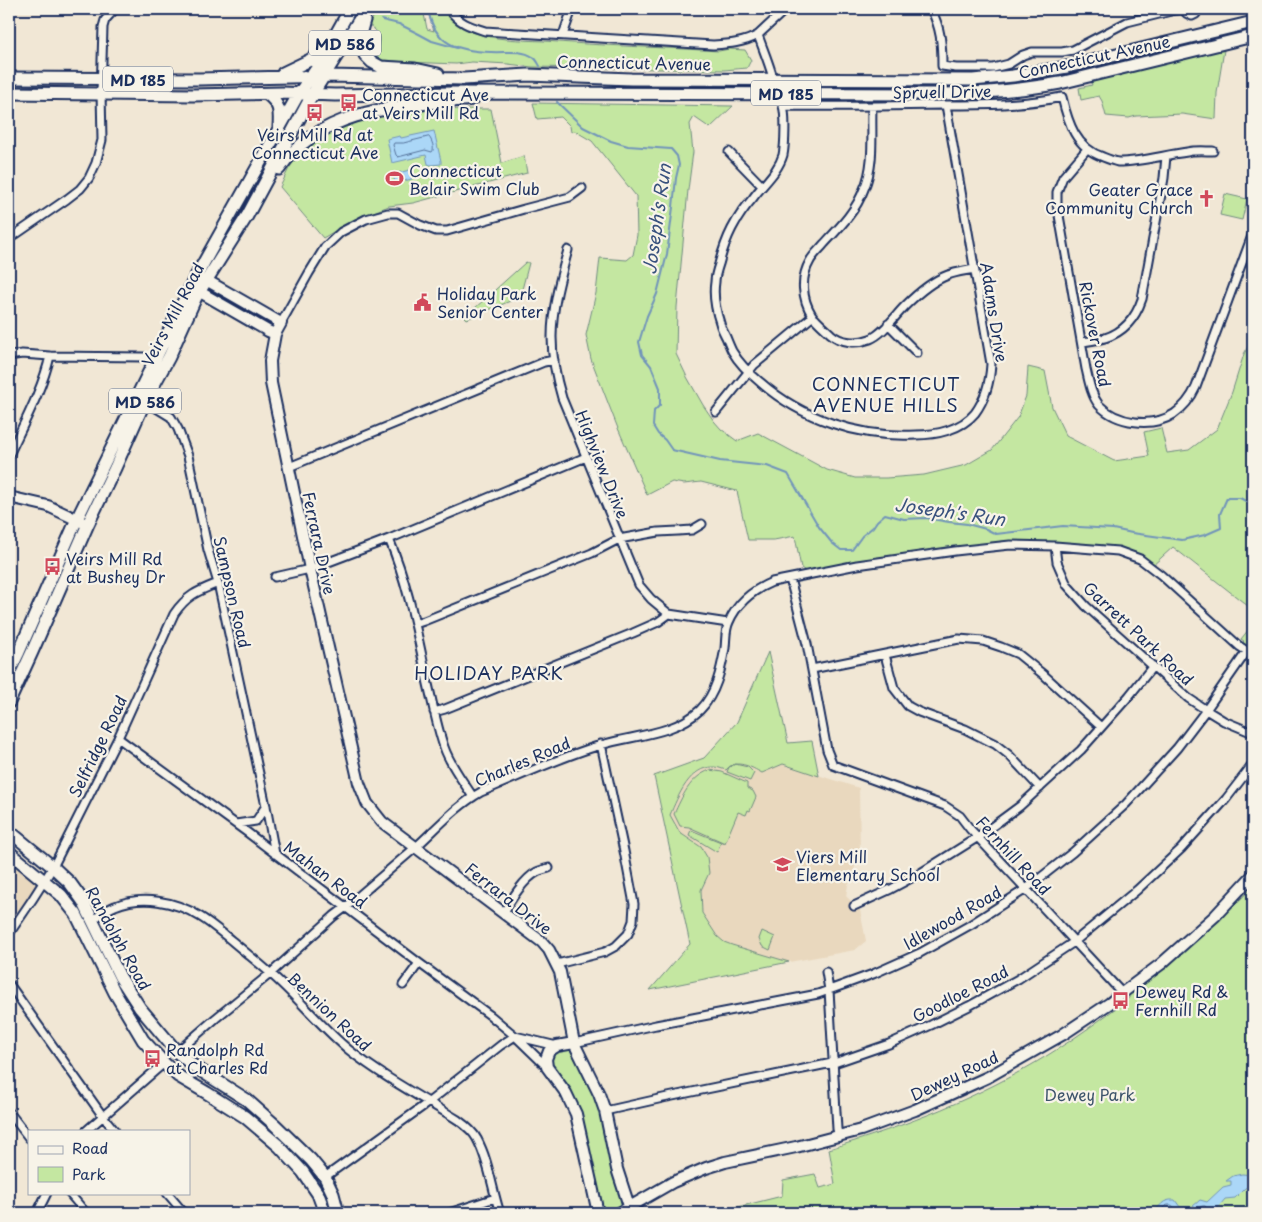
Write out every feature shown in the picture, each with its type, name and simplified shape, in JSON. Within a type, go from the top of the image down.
[{"type":"main road","name":"Veirs Mill Road","points":[[9,673],[82,522],[194,280],[279,128],[298,95],[317,68],[350,9]]},
{"type":"main road","name":"Veirs Mill Road","points":[[9,702],[32,652],[82,522],[115,468],[145,401],[169,357],[206,280],[247,216],[312,95],[366,9]]},
{"type":"main road","points":[[366,9],[360,40],[365,55],[372,62],[381,67],[415,69],[464,78]]},
{"type":"main road","name":"Connecticut Avenue","points":[[9,78],[266,76],[464,78],[528,76],[631,79],[973,80],[1068,67],[1253,22]]},
{"type":"main road","name":"Connecticut Avenue","points":[[9,93],[312,95],[452,93],[985,93],[1060,83],[1253,36]]},
{"type":"main road","points":[[266,76],[282,74],[296,68],[329,46]]},
{"type":"main road","points":[[247,216],[287,158],[304,142],[330,125],[376,111],[408,106],[543,93]]},
{"type":"main road","points":[[267,94],[274,100],[278,108],[280,116],[279,128]]},
{"type":"main road","name":"Randolph Road","points":[[9,831],[70,883],[83,901],[120,977],[140,1008],[177,1052],[195,1067],[247,1100],[312,1160],[325,1177],[333,1194],[338,1213]]},
{"type":"main road","name":"Randolph Road","points":[[9,852],[61,895],[76,914],[115,993],[143,1040],[178,1076],[245,1117],[278,1146],[303,1172],[318,1194],[325,1213]]},
{"type":"street","points":[[9,239],[80,189],[89,178],[96,163],[102,140],[103,27],[104,20],[115,9]]},
{"type":"street","points":[[449,9],[464,24],[485,31],[713,45],[735,43],[752,38],[758,35],[786,9]]},
{"type":"street","points":[[563,35],[572,9]]},
{"type":"street","name":"Connecticut Avenue","points":[[931,9],[938,22],[942,39],[942,66],[956,68],[993,68],[1009,64],[1032,52],[1073,50],[1127,22],[1184,9],[1186,13],[1192,16],[1196,14],[1198,9]]},
{"type":"street","points":[[758,35],[774,79],[776,93]]},
{"type":"street","name":"Adams Drive","points":[[776,93],[783,106],[785,126],[783,154],[777,169],[742,210],[724,245],[714,282],[720,324],[733,352],[748,372],[770,391],[796,407],[821,419],[846,427],[879,434],[904,436],[940,433],[953,429],[966,421],[974,413],[987,391],[990,380],[991,364],[946,105]]},
{"type":"street","name":"Spruell Drive","points":[[783,106],[969,106],[1030,102],[1062,97],[1068,121],[1076,137],[1087,149],[1115,162],[1166,156],[1188,151],[1213,151]]},
{"type":"street","points":[[872,107],[871,160],[865,188],[859,202],[811,259],[806,269],[803,284],[806,301],[813,316],[832,336],[847,342],[871,339],[930,285],[947,275],[974,269]]},
{"type":"street","name":"Rickover Road","points":[[1087,149],[1063,176],[1057,192],[1057,204],[1086,369],[1093,396],[1112,415],[1124,420],[1146,422],[1165,419],[1184,406],[1191,397],[1253,233]]},
{"type":"street","points":[[728,152],[762,186]]},
{"type":"street","points":[[1082,342],[1106,338],[1120,330],[1133,319],[1138,310],[1142,299],[1164,178],[1166,156]]},
{"type":"street","name":"Ferrara Drive","points":[[574,1043],[560,972],[549,950],[542,942],[382,822],[367,803],[358,783],[288,467],[271,382],[270,361],[275,334],[309,272],[325,247],[341,232],[366,219],[388,213],[398,214],[436,231],[447,230],[570,197],[582,188]]},
{"type":"street","name":"Highview Drive","points":[[568,250],[557,288],[552,337],[556,378],[562,398],[639,585],[651,599],[669,614]]},
{"type":"street","points":[[275,334],[268,332],[200,292],[194,280],[206,280],[281,323]]},
{"type":"street","points":[[716,412],[754,365],[813,316]]},
{"type":"street","points":[[888,324],[917,353]]},
{"type":"street","points":[[9,356],[22,354],[144,357]]},
{"type":"street","points":[[9,455],[39,390],[48,368],[50,356]]},
{"type":"street","points":[[288,467],[544,362],[554,360]]},
{"type":"street","name":"Sampson Road","points":[[145,401],[171,417],[188,456],[208,550],[218,583],[275,854]]},
{"type":"street","points":[[274,577],[310,569],[389,539],[586,457]]},
{"type":"street","points":[[9,497],[48,506],[82,522]]},
{"type":"street","points":[[415,624],[592,553],[619,539],[658,532],[692,530],[702,524]]},
{"type":"street","points":[[389,539],[399,563],[444,748],[473,797]]},
{"type":"street","points":[[1101,727],[1018,654],[1001,646],[983,641],[959,639],[812,669],[790,579],[857,565],[955,551],[1010,546],[1055,546],[1118,551],[1140,559],[1161,575],[1238,646],[1250,653]]},
{"type":"street","name":"Garrett Park Road","points":[[1055,546],[1057,562],[1067,584],[1086,606],[1188,698],[1224,721],[1253,733]]},
{"type":"street","name":"Charles Road","points":[[177,1052],[271,974],[334,916],[446,818],[473,797],[481,792],[601,744],[670,728],[687,720],[700,710],[716,687],[725,649],[728,623],[739,605],[752,592],[762,586],[790,579]]},
{"type":"street","name":"Selfridge Road","points":[[9,934],[53,867],[118,738],[174,614],[181,604],[195,592],[218,583]]},
{"type":"street","points":[[434,712],[632,633],[658,622],[669,614],[728,623]]},
{"type":"street","name":"Idlewood Road","points":[[574,1043],[656,1025],[818,994],[873,974],[920,953],[970,925],[1026,889],[1073,852],[1126,804],[1177,748],[1250,653]]},
{"type":"street","points":[[885,655],[894,688],[908,706],[965,729],[995,744],[1009,755],[1040,788]]},
{"type":"street","points":[[854,906],[892,889],[978,837],[1020,806],[1081,750],[1153,666]]},
{"type":"street","name":"Fernhill Road","points":[[812,669],[827,750],[833,765],[945,806],[960,816],[1122,993]]},
{"type":"street","name":"Mahan Road","points":[[118,738],[236,824],[491,1016],[547,1067],[566,1093],[576,1114],[598,1213]]},
{"type":"street","points":[[557,964],[605,952],[616,946],[628,934],[633,921],[634,904],[601,744]]},
{"type":"street","name":"Goodloe Road","points":[[605,1112],[663,1098],[833,1063],[889,1044],[969,1006],[1018,979],[1074,942],[1136,890],[1181,849],[1226,799],[1253,764]]},
{"type":"street","points":[[236,824],[256,822],[266,806]]},
{"type":"street","points":[[504,913],[508,904],[529,878],[537,872],[549,868]]},
{"type":"street","name":"Dewey Road","points":[[619,1213],[673,1182],[706,1168],[725,1162],[839,1137],[861,1130],[915,1110],[988,1077],[1062,1035],[1110,1003],[1160,964],[1215,916],[1253,875]]},
{"type":"street","name":"Bennion Road","points":[[92,920],[113,906],[146,900],[174,905],[199,916],[219,930],[271,974],[322,1026],[348,1049],[376,1070],[468,1128],[477,1138],[486,1161],[500,1213]]},
{"type":"street","points":[[403,985],[419,963]]},
{"type":"street","points":[[826,972],[830,990],[837,1129],[839,1137]]},
{"type":"street","points":[[9,984],[102,1116],[114,1130]]},
{"type":"street","points":[[325,1177],[429,1102],[500,1045],[515,1036]]},
{"type":"street","name":"Mahan Road","points":[[515,1036],[557,1046],[574,1043]]},
{"type":"street","points":[[574,1043],[605,1112],[618,1169],[629,1206]]},
{"type":"street","points":[[547,1067],[546,1058],[549,1051],[557,1046]]},
{"type":"street","points":[[87,1130],[164,1063]]},
{"type":"street","points":[[9,1112],[28,1137]]},
{"type":"street","points":[[38,1213],[47,1194]]},
{"type":"street","points":[[71,1194],[86,1213]]},
{"type":"street","points":[[168,1194],[184,1213]]},
{"type":"street","points":[[449,1213],[495,1198]]},
{"type":"shaded area","name":"Viers Mill Elementary School","points":[[735,763],[749,766],[762,773],[783,764],[859,788],[860,854],[848,885],[846,896],[860,910],[866,941],[855,950],[789,962],[724,942],[717,936],[702,913],[701,890],[709,873],[701,847],[680,833],[670,815],[681,791],[690,778],[703,769],[714,767],[726,770]]},
{"type":"shaded area","points":[[9,852],[44,881],[9,934]]},
{"type":"green space","points":[[378,9],[423,9],[427,29],[434,31],[428,9],[443,9],[452,20],[463,28],[480,35],[498,38],[719,51],[729,49],[745,50],[751,60],[747,68],[724,70],[532,67],[472,62],[456,64],[382,60],[376,55],[379,42],[378,35],[369,25]]},
{"type":"green space","points":[[1214,46],[1222,51],[1224,50],[1217,93],[1216,119],[1182,114],[1129,118],[1106,116],[1099,96],[1081,100],[1079,88],[1092,85],[1088,76]]},
{"type":"green space","points":[[533,103],[733,106],[710,128],[694,117],[690,124],[693,152],[677,307],[676,354],[687,377],[714,421],[737,441],[758,433],[827,470],[855,478],[924,475],[966,465],[992,450],[1018,417],[1026,396],[1028,367],[1045,371],[1052,407],[1066,436],[1114,461],[1149,456],[1144,432],[1161,428],[1167,453],[1189,450],[1217,429],[1232,392],[1244,354],[1253,337],[1253,610],[1173,547],[1151,567],[1118,551],[1010,545],[810,574],[801,568],[795,536],[774,540],[748,540],[737,491],[701,482],[684,484],[672,482],[647,495],[591,359],[586,335],[596,293],[600,258],[627,260],[633,255],[637,235],[636,196],[592,141],[575,131],[571,132],[570,126],[561,117],[537,119]]},
{"type":"green space","name":"Connecticut Belair Swim Club","points":[[491,109],[502,163],[524,156],[527,173],[413,203],[389,206],[355,219],[323,238],[280,187],[290,166],[309,147],[328,134],[350,124],[396,114]]},
{"type":"green space","points":[[1225,194],[1247,199],[1242,220],[1220,215]]},
{"type":"green space","points":[[526,262],[529,263],[520,297],[467,319],[465,317]]},
{"type":"green space","points":[[1253,624],[1253,655],[1239,646],[1244,641],[1241,639]]},
{"type":"green space","points":[[768,652],[788,743],[812,741],[819,776],[783,764],[762,773],[739,764],[730,766],[726,770],[716,767],[706,768],[698,771],[686,784],[670,815],[680,833],[701,847],[707,857],[709,873],[701,890],[702,913],[717,936],[724,942],[732,945],[789,962],[650,990],[690,944],[654,776],[704,758],[737,722]]},
{"type":"green space","points":[[735,764],[748,767],[754,773],[750,781],[727,772],[729,767]]},
{"type":"green space","points":[[710,770],[722,772],[747,783],[747,788],[753,791],[756,797],[750,811],[748,810],[746,815],[738,812],[725,843],[689,827],[680,826],[674,814],[692,783],[697,777]]},
{"type":"green space","points":[[691,830],[721,842],[717,852],[689,835]]},
{"type":"green space","name":"Dewey Park","points":[[1253,887],[1253,1213],[714,1213],[782,1196],[783,1180],[815,1174],[820,1188],[835,1184],[829,1149],[886,1131],[942,1109],[996,1084],[1048,1055],[1089,1028],[1129,998],[1129,996],[1201,937]]},
{"type":"green space","points":[[762,931],[775,937],[770,950],[762,946],[759,939]]},
{"type":"green space","points":[[555,1050],[570,1050],[596,1098],[621,1196],[620,1208],[615,1212],[601,1212],[583,1129],[551,1065],[550,1057]]},
{"type":"water","points":[[434,131],[441,164],[428,164],[426,155],[392,163],[387,139]]},
{"type":"water","points":[[410,170],[412,179],[395,183],[393,174]]},
{"type":"water","points":[[1242,1174],[1253,1175],[1253,1186],[1245,1188],[1235,1198],[1225,1199],[1216,1210],[1200,1213],[1152,1213],[1167,1201],[1175,1200],[1180,1207],[1192,1207],[1200,1200],[1207,1202],[1223,1187],[1231,1185],[1231,1181],[1226,1181],[1233,1176]]},
{"type":"waterway","name":"Joseph's Run","points":[[428,9],[436,31],[450,44],[468,50],[523,53],[534,58],[540,66]]},
{"type":"waterway","points":[[382,20],[399,24],[432,41],[457,48]]},
{"type":"waterway","name":"Joseph's Run","points":[[557,102],[583,127],[611,141],[628,146],[671,149],[677,156],[679,165],[667,254],[657,294],[647,316],[639,342],[642,355],[651,366],[660,388],[660,405],[654,411],[653,426],[658,434],[672,450],[720,461],[767,466],[788,474],[819,527],[832,543],[841,550],[852,550],[862,536],[885,514],[904,519],[926,518],[967,524],[996,534],[1063,526],[1113,529],[1182,540],[1205,535],[1221,528],[1220,514],[1227,498],[1240,498],[1253,505]]},
{"type":"place","name":"Connecticut Ave at Veirs Mill Rd","points":[[348,103]]},
{"type":"place","name":"Veirs Mill Rd at Connecticut Ave","points":[[315,112]]},
{"type":"place","name":"Connecticut Belair Swim Club","points":[[395,179]]},
{"type":"place","name":"Geater Grace Community Church","points":[[1207,198]]},
{"type":"place","name":"Holiday Park Senior Center","points":[[423,302]]},
{"type":"place","name":"Veirs Mill Rd at Bushey Dr","points":[[52,567]]},
{"type":"place","name":"Viers Mill Elementary School","points":[[782,865]]},
{"type":"place","name":"Dewey Rd & Fernhill Rd","points":[[1121,1000]]},
{"type":"place","name":"Randolph Rd at Charles Rd","points":[[152,1058]]},
{"type":"district","name":"CONNECTICUT AVENUE HILLS","points":[[886,393]]},
{"type":"district","name":"HOLIDAY PARK","points":[[489,672]]}]
